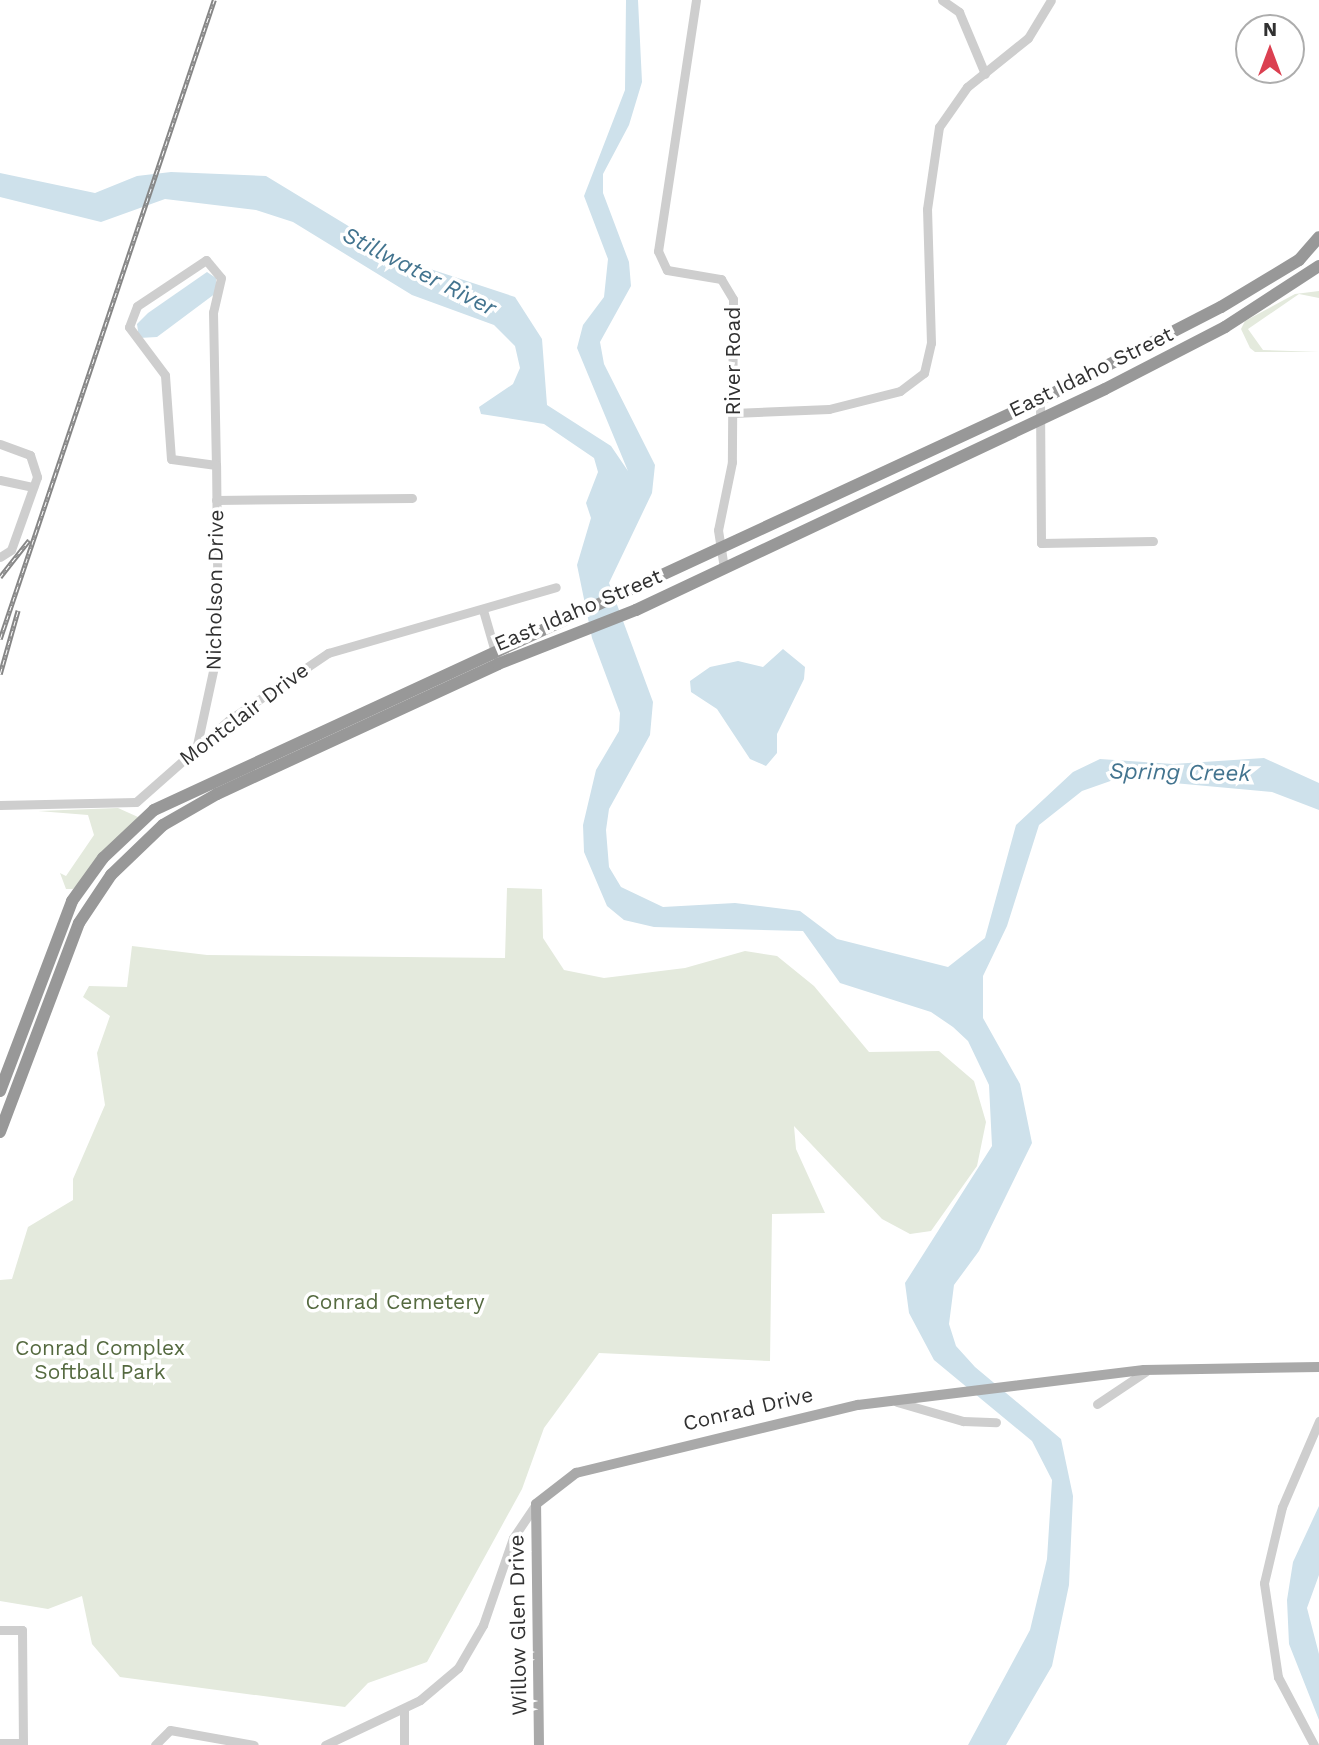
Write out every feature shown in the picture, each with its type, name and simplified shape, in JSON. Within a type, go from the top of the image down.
[{"type":"highway","points":[[1296,261],[1319,237]]},
{"type":"highway","name":"East Idaho Street","points":[[0,1132],[71,940],[118,868],[182,813],[358,730],[567,617],[1040,400],[1178,332],[1296,261]]},
{"type":"highway","name":"East Idaho Street","points":[[0,1091],[72,901],[103,859],[155,810],[450,669],[496,657],[636,610],[1133,375],[1225,327],[1317,268]]},
{"type":"highway","points":[[1133,375],[1160,349],[1223,314]]},
{"type":"highway","points":[[358,730],[450,669]]},
{"type":"main road","name":"East Idaho Street","points":[[1296,261],[1319,247]]},
{"type":"main road","name":"Conrad Drive","points":[[536,1504],[563,1480],[595,1466],[881,1402],[949,1397],[1152,1370],[1319,1367]]},
{"type":"main road","name":"Willow Glen Drive","points":[[536,1504],[538,1745]]},
{"type":"street","name":"River Road","points":[[696,0],[658,256],[667,270],[716,277],[729,287],[733,413],[720,546],[724,567]]},
{"type":"street","points":[[942,0],[962,18],[985,74]]},
{"type":"street","points":[[733,413],[829,409],[901,391],[924,373],[931,343],[927,209],[936,135],[950,106],[1028,38],[1051,0]]},
{"type":"street","name":"Nicholson Drive","points":[[192,752],[208,710],[218,648],[216,466],[213,308],[221,278],[216,265],[202,260],[137,306],[129,327],[165,375],[171,459],[216,466]]},
{"type":"street","points":[[1040,400],[1041,543],[1153,541]]},
{"type":"street","points":[[0,444],[30,455],[37,465],[33,487],[11,550],[0,557]]},
{"type":"street","points":[[0,480],[33,487]]},
{"type":"street","points":[[216,500],[412,498]]},
{"type":"street","name":"Montclair Drive","points":[[136,802],[192,752],[289,674],[328,653],[556,587]]},
{"type":"street","points":[[483,610],[496,657]]},
{"type":"street","points":[[0,805],[136,802],[155,810]]},
{"type":"street","points":[[1097,1404],[1152,1370]]},
{"type":"street","points":[[881,1402],[963,1422],[996,1422]]},
{"type":"street","points":[[1314,1745],[1278,1677],[1264,1583],[1278,1520],[1319,1421]]},
{"type":"street","name":"Conrad Drive","points":[[325,1745],[404,1709],[447,1680],[468,1655],[513,1538],[536,1504]]},
{"type":"street","points":[[0,1630],[22,1630],[23,1744],[0,1743]]},
{"type":"street","points":[[404,1709],[404,1745]]},
{"type":"street","points":[[155,1745],[170,1730],[254,1745]]},
{"type":"green space","points":[[1319,291],[1319,298],[1299,294],[1248,329],[1263,350],[1319,352],[1255,352],[1250,348],[1241,329],[1245,321],[1295,294]]},
{"type":"green space","points":[[118,808],[138,817],[73,889],[66,889],[60,873],[66,876],[94,835],[88,815],[38,811]]},
{"type":"green space","points":[[507,888],[542,889],[543,938],[564,970],[604,978],[685,968],[745,951],[777,956],[814,986],[869,1052],[939,1051],[974,1081],[986,1122],[977,1166],[931,1231],[910,1234],[882,1219],[794,1126],[796,1149],[825,1213],[772,1214],[770,1361],[599,1353],[544,1428],[522,1489],[427,1662],[368,1683],[345,1707],[120,1677],[92,1644],[82,1596],[48,1609],[0,1601],[0,1280],[12,1279],[28,1227],[73,1200],[73,1179],[105,1105],[97,1053],[110,1016],[83,997],[89,986],[127,987],[132,946],[207,955],[505,958]]},
{"type":"water","points":[[626,0],[638,0],[642,82],[629,125],[603,174],[603,193],[629,262],[631,286],[600,342],[604,364],[655,465],[652,493],[609,583],[653,702],[650,735],[609,809],[606,830],[609,867],[621,887],[663,907],[735,903],[800,911],[837,939],[948,967],[985,938],[1016,825],[1073,772],[1100,759],[1173,764],[1264,758],[1319,783],[1319,810],[1272,792],[1119,778],[1082,791],[1039,825],[1007,926],[983,976],[983,1018],[1020,1084],[1032,1143],[979,1251],[954,1285],[949,1324],[956,1346],[975,1367],[1061,1439],[1073,1496],[1069,1585],[1052,1666],[1006,1745],[968,1745],[1030,1630],[1047,1559],[1052,1480],[1032,1441],[934,1360],[909,1313],[905,1283],[992,1146],[989,1085],[968,1041],[953,1027],[931,1012],[840,983],[803,931],[654,927],[624,920],[607,906],[584,852],[583,825],[596,770],[619,731],[620,713],[592,638],[577,565],[591,518],[586,503],[598,472],[594,458],[544,424],[481,414],[479,407],[513,384],[520,368],[515,346],[494,325],[412,295],[293,222],[256,210],[165,199],[101,222],[0,197],[0,173],[95,193],[137,176],[171,172],[266,176],[406,261],[515,297],[542,339],[547,405],[611,446],[628,471],[577,348],[583,325],[604,297],[608,259],[584,196],[625,90]]},
{"type":"water","points":[[207,272],[216,278],[216,293],[157,337],[139,338],[137,324],[148,313]]},
{"type":"water","points":[[783,649],[805,667],[804,679],[777,734],[777,753],[766,766],[750,759],[717,709],[691,692],[690,681],[710,667],[738,661],[763,667]]},
{"type":"water","points":[[1319,1506],[1319,1575],[1307,1608],[1319,1654],[1319,1720],[1289,1644],[1287,1600],[1293,1562]]},
{"type":"railway","points":[[0,639],[214,0]]},
{"type":"railway","points":[[0,577],[29,540]]},
{"type":"railway","points":[[0,674],[18,610]]},
{"type":"water label","name":"Stillwater River","points":[[419,272]]},
{"type":"water label","name":"Spring Creek","points":[[1180,773]]},
{"type":"park label","name":"Conrad Cemetery","points":[[395,1302]]},
{"type":"park label","name":"Conrad Complex Softball Park","points":[[100,1360]]}]
